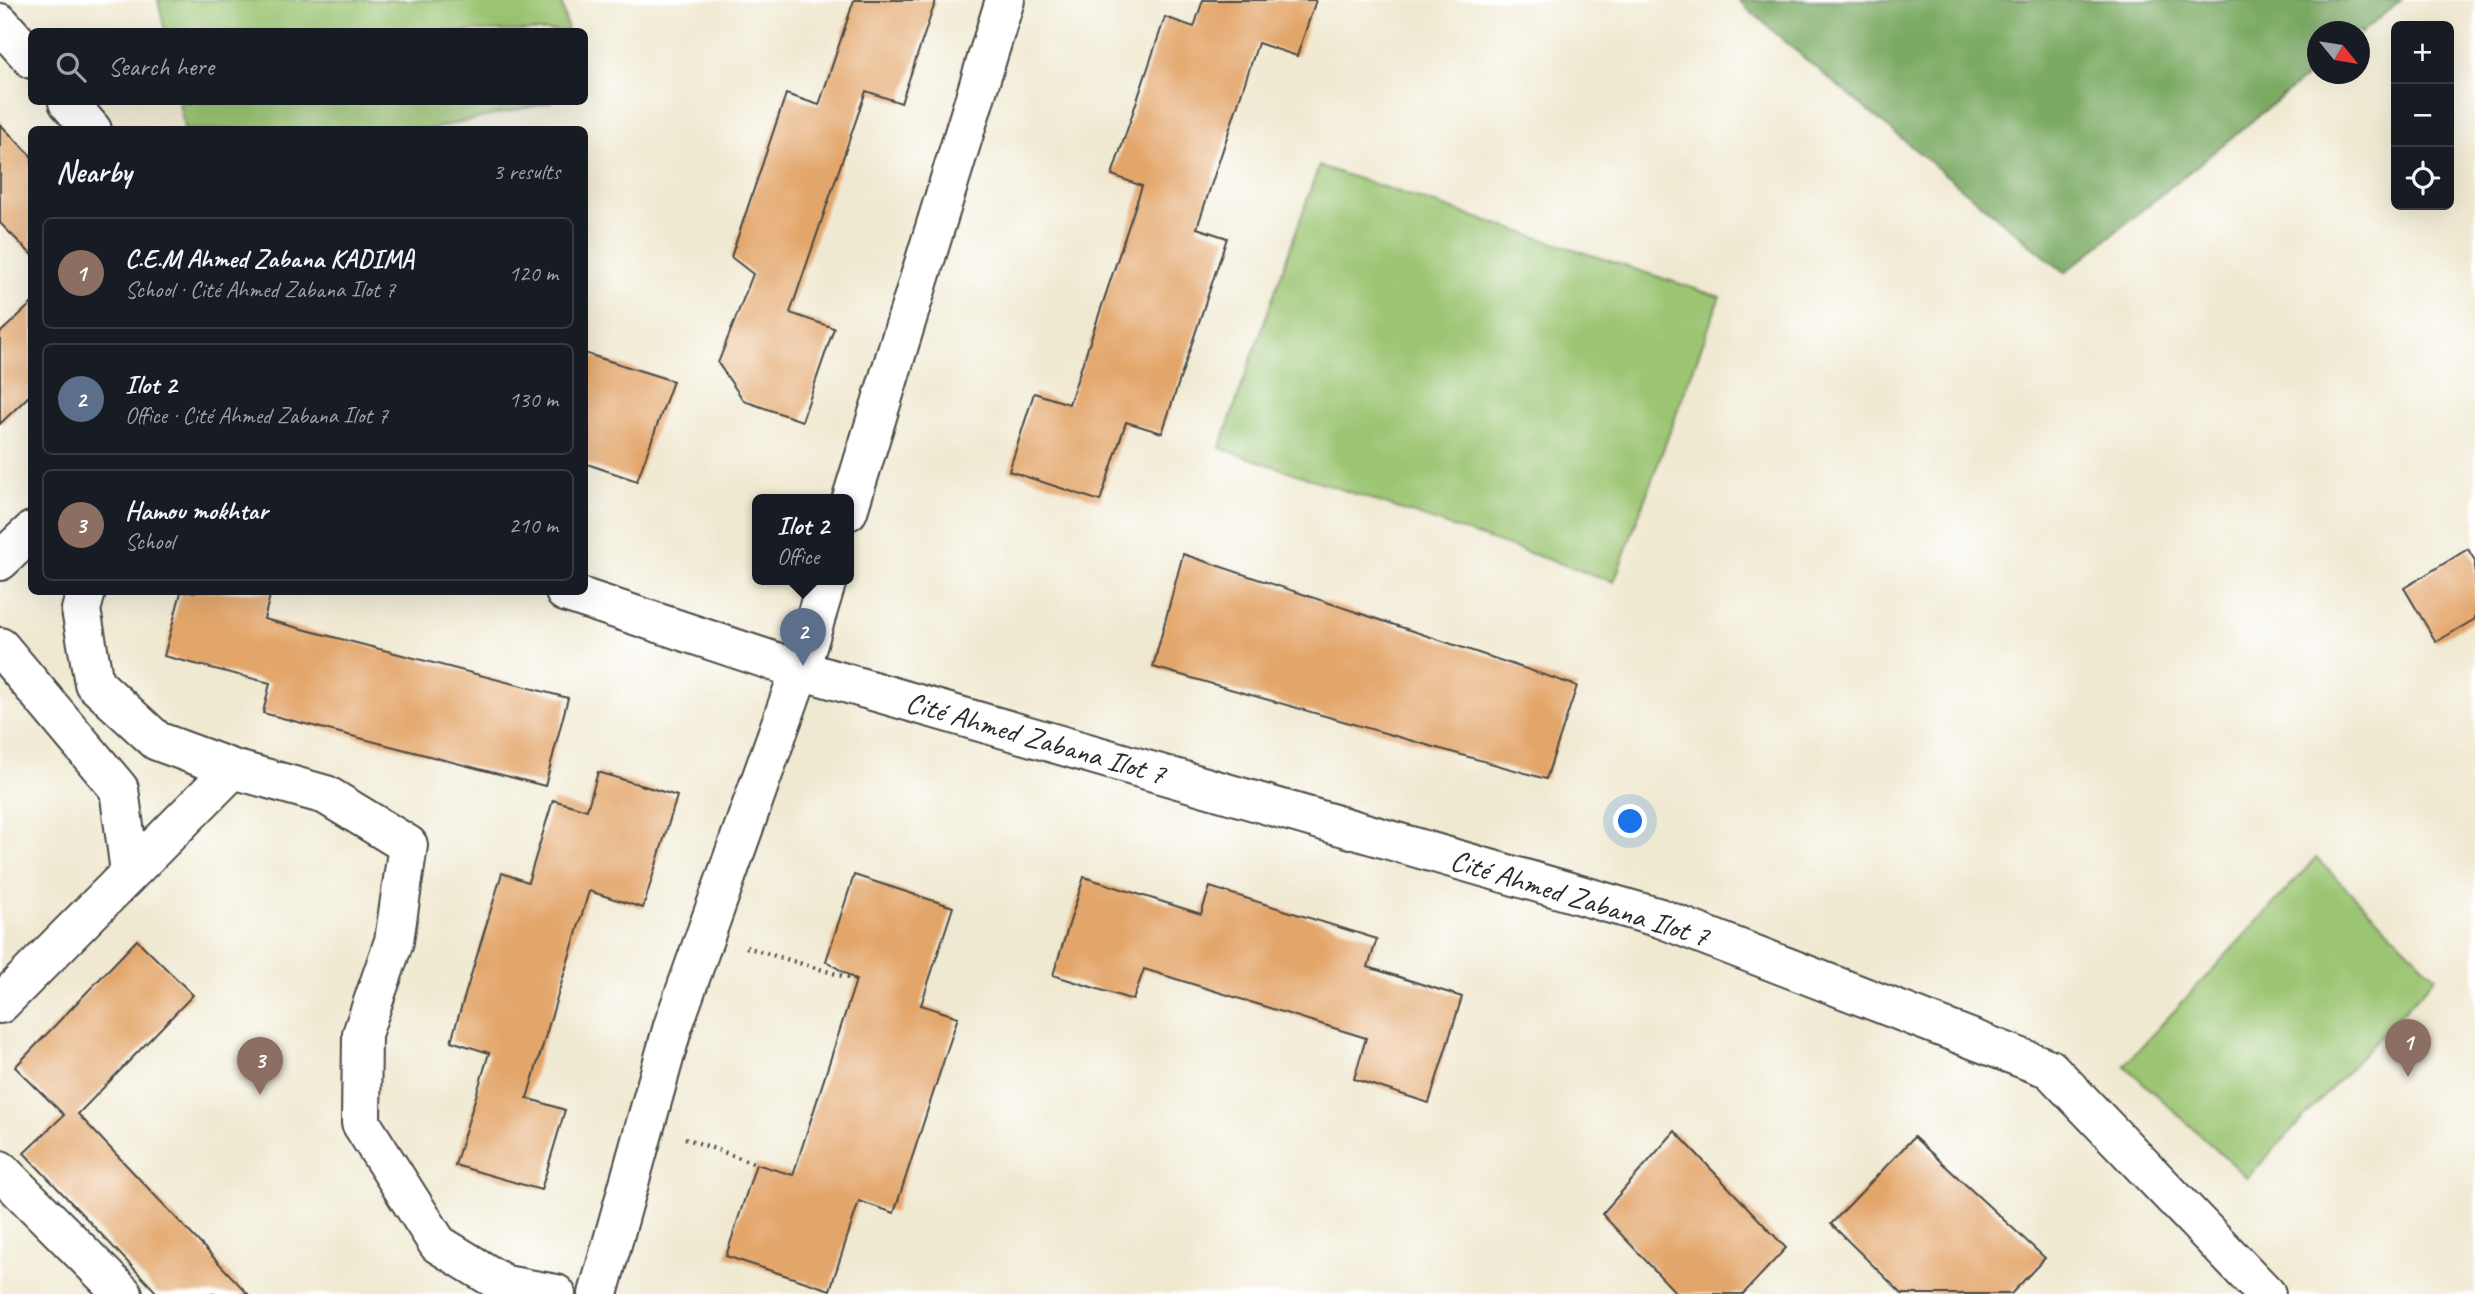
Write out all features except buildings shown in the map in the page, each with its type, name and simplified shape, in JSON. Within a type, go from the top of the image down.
[{"type":"street","points":[[854,495],[1005,0]]},
{"type":"street","points":[[0,23],[28,54]]},
{"type":"street","points":[[71,105],[89,126]]},
{"type":"street","points":[[0,561],[28,535]]},
{"type":"street","points":[[598,1294],[673,1026],[800,670],[826,585]]},
{"type":"street","points":[[85,595],[81,610],[93,684],[157,741],[233,769],[326,795],[408,845],[394,941],[362,1034],[362,1123],[438,1244],[505,1286],[556,1294]]},
{"type":"street","name":"Cité Ahmed Zabana Ilot 7","points":[[574,595],[800,670],[1660,918],[2050,1069],[2266,1294]]},
{"type":"street","points":[[0,647],[118,789],[130,872]]},
{"type":"street","points":[[0,1004],[233,769]]},
{"type":"street","points":[[0,1170],[124,1294]]},
{"type":"path","points":[[755,951],[856,980]]},
{"type":"path","points":[[680,1136],[756,1164]]},
{"type":"green space","points":[[158,0],[561,0],[567,28],[164,28]]},
{"type":"green space","points":[[1738,0],[2401,0],[2370,26],[2370,21],[2307,21],[2307,76],[2065,273],[1810,63]]},
{"type":"green space","points":[[180,105],[539,105],[444,126],[183,126]]},
{"type":"green space","points":[[1319,166],[1720,297],[1614,582],[1220,448]]},
{"type":"green space","points":[[2316,858],[2436,977],[2247,1178],[2124,1065]]},
{"type":"place","name":"Ilot 2","points":[[803,666]]},
{"type":"place","name":"C.E.M Ahmed Zabana KADIMA","points":[[2408,1077]]},
{"type":"place","name":"Hamou mokhtar","points":[[260,1095]]}]
